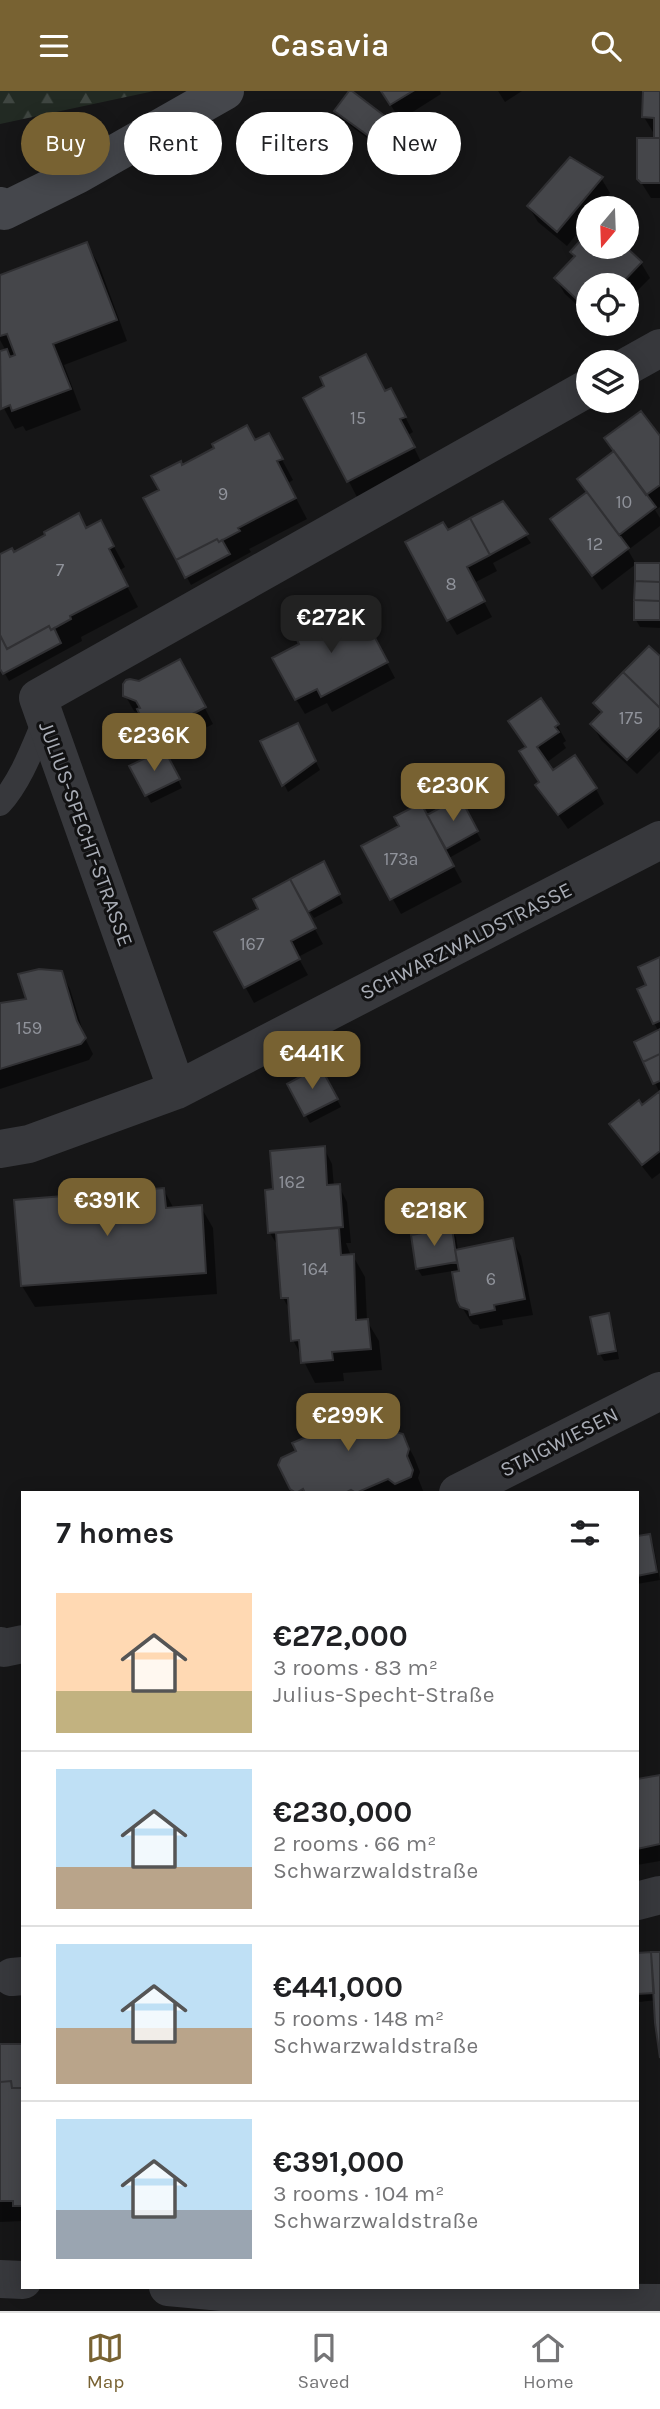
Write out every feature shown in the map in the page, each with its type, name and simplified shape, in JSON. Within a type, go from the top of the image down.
[{"type":"street","points":[[1,210],[88,169],[225,91]]},
{"type":"street","points":[[639,360],[660,348]]},
{"type":"street","name":"JULIUS-SPECHT-STRASSE","points":[[177,1090],[38,698],[576,396]]},
{"type":"street","name":"SCHWARZWALDSTRASSE","points":[[0,1149],[29,1144],[177,1090],[660,840]]},
{"type":"street","name":"STAIGWIESEN","points":[[462,1491],[660,1391]]},
{"type":"street","points":[[0,1646],[4,1648],[21,1644]]},
{"type":"street","points":[[639,1900],[660,1895]]},
{"type":"street","points":[[0,2279],[21,2280]]},
{"type":"street","points":[[184,2289],[316,2306],[660,2303]]},
{"type":"lane","points":[[0,804],[30,754],[45,719]]},
{"type":"green space","points":[[0,91],[154,91],[56,112],[21,112],[21,120],[0,124]]},
{"type":"building","points":[[349,91],[352,91],[380,112],[367,112],[367,135],[353,125],[353,112],[334,111]]},
{"type":"building","points":[[381,91],[413,91],[390,105]]},
{"type":"building","points":[[643,91],[660,91],[660,138],[654,138],[654,118],[642,117]]},
{"type":"building","points":[[637,138],[660,138],[660,183],[641,183],[637,179]]},
{"type":"building","points":[[570,157],[603,177],[587,196],[576,196],[576,209],[557,232],[527,206]]},
{"type":"building","points":[[87,242],[117,320],[53,344],[71,389],[12,411],[10,405],[1,409],[0,351],[7,349],[10,357],[15,355],[7,334],[0,336],[0,275]]},
{"type":"building","points":[[576,245],[576,259],[639,259],[642,262],[631,273],[576,273],[576,299],[554,278],[575,256],[570,252]]},
{"type":"building","points":[[366,354],[385,391],[391,388],[406,417],[400,419],[415,447],[347,482],[303,398],[324,386],[320,377]]},
{"type":"building","points":[[641,411],[660,436],[660,485],[646,495],[604,438]]},
{"type":"building","points":[[247,425],[255,440],[269,433],[283,459],[277,461],[296,498],[238,528],[240,531],[219,542],[217,539],[176,560],[143,498],[159,490],[151,476],[181,461],[182,465],[214,448],[212,444]]},
{"type":"building","points":[[614,451],[656,507],[619,535],[577,479]]},
{"type":"building","points":[[587,492],[629,548],[592,576],[550,519]]},
{"type":"building","points":[[503,501],[528,534],[490,555],[470,518]]},
{"type":"building","points":[[79,513],[86,528],[101,520],[114,546],[109,549],[128,586],[70,616],[71,619],[51,630],[49,626],[7,649],[0,635],[0,554],[12,548],[14,552]]},
{"type":"building","points":[[470,518],[490,555],[467,567],[485,601],[447,621],[405,542],[443,522],[448,530]]},
{"type":"building","points":[[217,539],[219,542],[222,540],[230,554],[185,578],[176,560]]},
{"type":"building","points":[[635,563],[660,563],[660,582],[635,581]]},
{"type":"building","points":[[635,581],[660,582],[660,601],[634,600]]},
{"type":"building","points":[[634,600],[660,601],[660,620],[634,620]]},
{"type":"building","points":[[357,604],[388,662],[321,697],[317,689],[295,700],[272,658],[299,644],[295,636]]},
{"type":"building","points":[[49,626],[51,630],[54,628],[61,643],[3,674],[0,669],[0,635],[7,649]]},
{"type":"building","points":[[649,646],[660,656],[660,708],[623,672]]},
{"type":"building","points":[[180,659],[206,707],[150,736],[136,701],[123,696],[123,684],[130,679],[139,681]]},
{"type":"building","points":[[623,672],[660,708],[660,727],[627,760],[590,724],[602,712],[593,703]]},
{"type":"building","points":[[541,698],[559,724],[555,727],[559,732],[537,747],[553,770],[575,755],[597,788],[558,815],[535,785],[539,782],[519,751],[526,747],[508,721]]},
{"type":"building","points":[[298,723],[316,761],[282,786],[260,741]]},
{"type":"building","points":[[164,749],[180,779],[145,796],[129,766]]},
{"type":"building","points":[[460,797],[478,831],[446,849],[427,815]]},
{"type":"building","points":[[421,803],[454,866],[390,900],[361,846],[399,826],[394,817]]},
{"type":"building","points":[[324,861],[340,894],[308,912],[290,879]]},
{"type":"building","points":[[290,879],[316,928],[291,941],[300,959],[244,988],[214,932],[258,909],[253,899]]},
{"type":"building","points":[[660,957],[660,1021],[653,1024],[637,989],[646,985],[638,967]]},
{"type":"building","points":[[39,969],[62,971],[77,1021],[86,1038],[81,1044],[0,1069],[0,1003],[26,999],[18,974]]},
{"type":"building","points":[[660,1029],[660,1054],[643,1062],[634,1042]]},
{"type":"building","points":[[660,1054],[660,1081],[653,1084],[643,1062]]},
{"type":"building","points":[[320,1066],[338,1099],[304,1116],[287,1084]]},
{"type":"building","points":[[660,1091],[660,1151],[642,1165],[609,1124],[639,1100],[642,1105]]},
{"type":"building","points":[[325,1146],[327,1185],[340,1184],[343,1227],[268,1233],[265,1190],[273,1189],[270,1151]]},
{"type":"building","points":[[164,1188],[166,1208],[202,1205],[206,1273],[21,1286],[14,1200]]},
{"type":"building","points":[[339,1228],[341,1255],[354,1254],[356,1320],[368,1319],[371,1349],[332,1352],[333,1360],[301,1363],[299,1340],[291,1341],[288,1298],[281,1298],[276,1233]]},
{"type":"building","points":[[452,1228],[457,1262],[416,1269],[411,1235]]},
{"type":"building","points":[[513,1238],[525,1299],[494,1305],[495,1310],[470,1315],[469,1310],[460,1307],[457,1301],[452,1272],[459,1271],[455,1250]]},
{"type":"building","points":[[609,1313],[616,1351],[598,1354],[590,1317]]},
{"type":"building","points":[[381,1397],[396,1432],[403,1434],[409,1449],[407,1456],[413,1470],[411,1477],[395,1484],[388,1479],[361,1491],[290,1489],[278,1465],[281,1458],[296,1451],[292,1443],[311,1435],[307,1425],[310,1421],[329,1413],[336,1417]]},
{"type":"building","points":[[650,1534],[657,1572],[639,1576],[639,1536]]},
{"type":"building","points":[[660,1775],[660,1844],[639,1849],[639,1779]]},
{"type":"building","points":[[651,1952],[660,1952],[660,2058],[655,2023]]},
{"type":"building","points":[[651,1952],[654,1993],[639,1994],[639,1953]]},
{"type":"building","points":[[0,2044],[21,2044],[21,2088],[12,2088],[11,2081],[0,2082]]},
{"type":"building","points":[[11,2081],[12,2088],[21,2088],[21,2206],[13,2206],[13,2201],[0,2201],[0,2082]]}]
